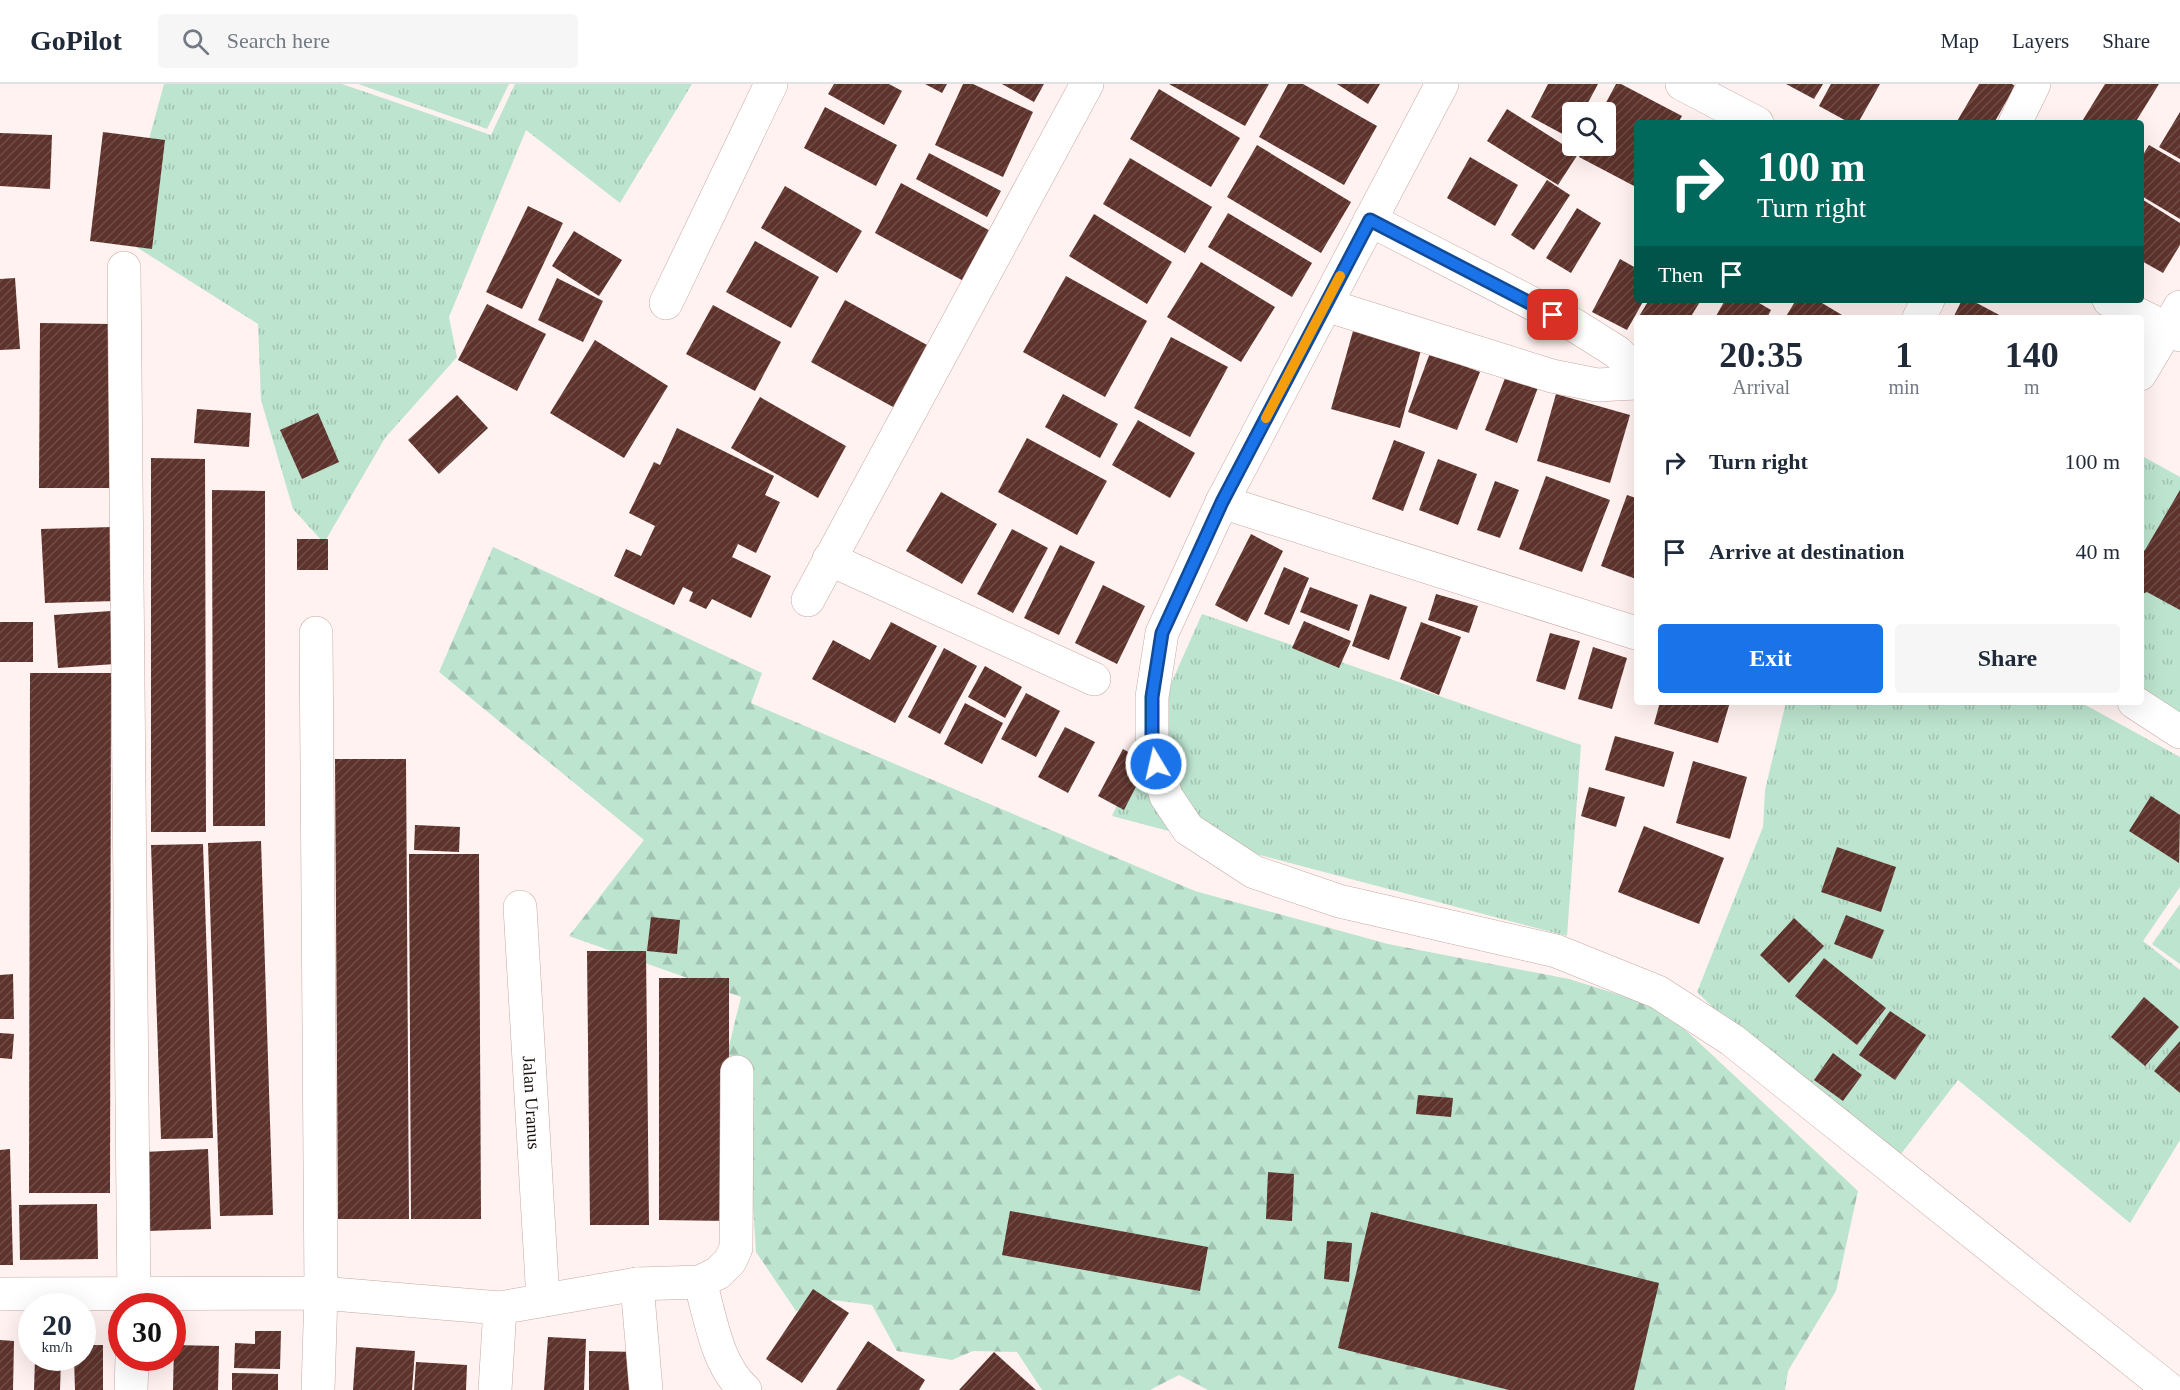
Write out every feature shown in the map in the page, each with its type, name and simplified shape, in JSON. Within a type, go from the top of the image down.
[{"type":"street","points":[[666,303],[771,84]]},
{"type":"street","points":[[808,600],[1088,84]]},
{"type":"street","points":[[1442,84],[1222,502],[1162,633],[1152,697],[1152,747],[1166,796],[1188,829],[1254,872],[1339,902],[1556,951],[1658,992],[1732,1040],[2170,1390]]},
{"type":"street","points":[[1682,84],[1751,120]]},
{"type":"street","points":[[2016,120],[2034,84]]},
{"type":"street","points":[[1370,220],[1574,325],[1617,352],[1634,369]]},
{"type":"street","points":[[124,268],[134,1293]]},
{"type":"street","points":[[2118,303],[2176,323],[2144,368]]},
{"type":"street","points":[[1326,305],[1552,376],[1597,385],[1634,383]]},
{"type":"street","points":[[1222,502],[1634,632]]},
{"type":"street","points":[[829,559],[1094,679]]},
{"type":"street","points":[[316,633],[321,1293],[318,1390]]},
{"type":"street","points":[[2139,705],[2180,732]]},
{"type":"street","name":"Jalan Uranus","points":[[520,907],[543,1300]]},
{"type":"street","points":[[186,1298],[321,1293],[500,1308],[637,1284],[700,1282],[730,1262],[736,1248],[737,1072]]},
{"type":"street","points":[[700,1282],[724,1363],[732,1378],[745,1390]]},
{"type":"street","points":[[637,1284],[646,1390]]},
{"type":"street","points":[[0,1293],[108,1299]]},
{"type":"street","points":[[495,1390],[500,1308]]},
{"type":"street","points":[[131,1390],[132,1371]]},
{"type":"green space","points":[[164,84],[342,84],[491,135],[515,84],[692,84],[620,203],[526,130],[449,317],[457,357],[385,438],[324,543],[293,509],[261,400],[258,324],[122,238]]},
{"type":"green space","points":[[358,84],[509,84],[487,129]]},
{"type":"green space","points":[[2144,457],[2180,477],[2180,718],[2144,697]]},
{"type":"green space","points":[[493,547],[762,673],[751,703],[1195,891],[1388,944],[1569,979],[1662,1008],[1858,1191],[1836,1291],[1788,1371],[1785,1390],[1208,1390],[1179,1375],[1150,1390],[1042,1390],[1017,1352],[973,1351],[952,1360],[897,1351],[872,1305],[833,1300],[796,1311],[756,1252],[744,1071],[727,1054],[741,997],[569,936],[644,840],[439,672]]},
{"type":"green space","points":[[1202,614],[1581,745],[1567,936],[1112,816]]},
{"type":"green space","points":[[1785,705],[2085,705],[2180,757],[2180,887],[2143,941],[2180,970],[2180,1140],[2130,1223],[1958,1080],[1894,1163],[1810,1102],[1697,992],[1763,827],[1765,790]]},
{"type":"green space","points":[[2180,904],[2180,964],[2152,944]]},
{"type":"building","points":[[834,84],[889,84],[902,91],[884,125],[828,94]]},
{"type":"building","points":[[925,84],[947,84],[942,93]]},
{"type":"building","points":[[963,84],[973,84],[1033,112],[1003,177],[935,145]]},
{"type":"building","points":[[1002,84],[1044,84],[1034,102]]},
{"type":"building","points":[[1169,84],[1269,84],[1245,126]]},
{"type":"building","points":[[1288,84],[1303,84],[1377,126],[1344,185],[1259,137]]},
{"type":"building","points":[[1337,84],[1380,84],[1368,104]]},
{"type":"building","points":[[1548,84],[1598,84],[1588,102],[1562,102],[1562,134],[1531,117]]},
{"type":"building","points":[[1616,84],[1621,84],[1682,116],[1680,120],[1634,120],[1634,186],[1579,157],[1616,156],[1616,102],[1606,102]]},
{"type":"building","points":[[1786,84],[1823,84],[1814,99]]},
{"type":"building","points":[[1831,84],[1880,84],[1860,120],[1845,120],[1819,106]]},
{"type":"building","points":[[1979,84],[2012,84],[2015,86],[1996,120],[1958,120]]},
{"type":"building","points":[[2105,84],[2159,84],[2137,120],[2083,120]]},
{"type":"building","points":[[1159,89],[1240,138],[1211,187],[1130,139]]},
{"type":"building","points":[[825,107],[897,145],[876,186],[804,148]]},
{"type":"building","points":[[1507,109],[1562,144],[1562,156],[1577,156],[1558,185],[1487,141]]},
{"type":"building","points":[[2180,112],[2180,159],[2159,147]]},
{"type":"building","points":[[103,132],[165,140],[152,249],[90,241]]},
{"type":"building","points":[[0,133],[52,135],[50,189],[0,186]]},
{"type":"building","points":[[1257,145],[1351,202],[1321,253],[1227,197]]},
{"type":"building","points":[[2149,145],[2180,163],[2180,219],[2144,197],[2144,153]]},
{"type":"building","points":[[929,153],[1001,191],[987,217],[916,179]]},
{"type":"building","points":[[1470,157],[1518,185],[1495,226],[1447,198]]},
{"type":"building","points":[[1130,158],[1212,207],[1185,253],[1103,204]]},
{"type":"building","points":[[1547,180],[1570,195],[1534,250],[1511,235]]},
{"type":"building","points":[[901,183],[998,235],[971,285],[875,233]]},
{"type":"building","points":[[785,186],[862,231],[837,273],[761,228]]},
{"type":"building","points":[[2144,200],[2180,223],[2180,245],[2163,273],[2144,262]]},
{"type":"building","points":[[528,206],[563,223],[522,309],[486,292]]},
{"type":"building","points":[[1577,208],[1601,223],[1571,273],[1546,258]]},
{"type":"building","points":[[1228,213],[1312,263],[1292,297],[1208,247]]},
{"type":"building","points":[[1094,214],[1172,262],[1147,304],[1069,256]]},
{"type":"building","points":[[574,231],[622,260],[599,296],[552,266]]},
{"type":"building","points":[[755,241],[819,277],[791,328],[726,292]]},
{"type":"building","points":[[1620,259],[1634,267],[1634,303],[1642,303],[1627,330],[1592,312]]},
{"type":"building","points":[[1201,262],[1275,307],[1241,362],[1167,317]]},
{"type":"building","points":[[1066,276],[1147,321],[1105,397],[1023,352]]},
{"type":"building","points":[[15,278],[20,349],[0,350],[0,279]]},
{"type":"building","points":[[557,278],[603,301],[583,342],[538,320]]},
{"type":"building","points":[[845,300],[938,351],[904,413],[811,362]]},
{"type":"building","points":[[1647,303],[1699,303],[1692,315],[1640,315]]},
{"type":"building","points":[[1723,303],[1759,303],[1771,310],[1768,315],[1717,315]]},
{"type":"building","points":[[1794,303],[1822,303],[1842,315],[1787,315]]},
{"type":"building","points":[[1960,303],[1977,303],[1999,315],[1954,315]]},
{"type":"building","points":[[487,304],[546,334],[517,391],[458,360]]},
{"type":"building","points":[[713,305],[781,342],[755,391],[686,354]]},
{"type":"building","points":[[40,323],[111,324],[110,488],[39,488]]},
{"type":"building","points":[[1353,331],[1421,350],[1400,428],[1331,409]]},
{"type":"building","points":[[1171,337],[1228,367],[1190,437],[1134,408]]},
{"type":"building","points":[[595,340],[668,386],[624,458],[550,413]]},
{"type":"building","points":[[1430,353],[1480,372],[1457,430],[1408,412]]},
{"type":"building","points":[[1507,373],[1539,385],[1517,443],[1485,430]]},
{"type":"building","points":[[1063,394],[1118,424],[1100,458],[1045,427]]},
{"type":"building","points":[[1556,394],[1630,415],[1610,483],[1537,461]]},
{"type":"building","points":[[457,395],[488,428],[439,474],[408,440]]},
{"type":"building","points":[[760,397],[846,446],[818,498],[731,448]]},
{"type":"building","points":[[197,409],[251,413],[249,447],[194,443]]},
{"type":"building","points":[[318,413],[339,462],[302,479],[280,430]]},
{"type":"building","points":[[1138,420],[1195,453],[1170,498],[1112,465]]},
{"type":"building","points":[[677,428],[774,476],[765,495],[780,502],[756,553],[738,544],[732,557],[771,576],[751,618],[712,599],[706,609],[689,601],[693,592],[683,587],[674,605],[614,576],[626,549],[641,556],[655,526],[629,513],[654,462],[660,465]]},
{"type":"building","points":[[1027,438],[1107,481],[1077,535],[998,492]]},
{"type":"building","points":[[1394,440],[1425,452],[1403,511],[1372,499]]},
{"type":"building","points":[[151,458],[205,459],[206,832],[151,832]]},
{"type":"building","points":[[1438,459],[1477,474],[1458,525],[1419,510]]},
{"type":"building","points":[[1546,476],[1610,500],[1582,572],[1519,549]]},
{"type":"building","points":[[1495,481],[1519,490],[1500,538],[1477,530]]},
{"type":"building","points":[[212,490],[265,491],[265,826],[213,826]]},
{"type":"building","points":[[2180,490],[2180,610],[2147,592],[2144,593],[2145,550]]},
{"type":"building","points":[[941,492],[997,524],[962,584],[906,551]]},
{"type":"building","points":[[1627,495],[1634,497],[1634,578],[1601,566]]},
{"type":"building","points":[[113,527],[116,601],[45,603],[41,529]]},
{"type":"building","points":[[1012,529],[1048,548],[1013,613],[977,594]]},
{"type":"building","points":[[1251,534],[1283,551],[1247,622],[1215,605]]},
{"type":"building","points":[[297,539],[328,539],[328,570],[297,570]]},
{"type":"building","points":[[1060,545],[1095,562],[1059,635],[1024,618]]},
{"type":"building","points":[[1284,567],[1309,578],[1289,625],[1264,614]]},
{"type":"building","points":[[1103,585],[1145,606],[1117,664],[1075,643]]},
{"type":"building","points":[[1310,587],[1358,605],[1349,631],[1300,612]]},
{"type":"building","points":[[1370,594],[1407,607],[1389,660],[1352,646]]},
{"type":"building","points":[[1436,594],[1478,606],[1469,633],[1428,620]]},
{"type":"building","points":[[111,611],[115,664],[58,668],[54,615]]},
{"type":"building","points":[[1304,621],[1351,641],[1339,668],[1292,648]]},
{"type":"building","points":[[0,622],[33,622],[33,662],[0,662]]},
{"type":"building","points":[[891,622],[937,646],[895,723],[812,679],[833,640],[870,660]]},
{"type":"building","points":[[1421,622],[1461,637],[1439,695],[1400,679]]},
{"type":"building","points":[[1550,633],[1580,641],[1565,690],[1536,681]]},
{"type":"building","points":[[1593,647],[1627,658],[1612,709],[1578,699]]},
{"type":"building","points":[[944,648],[977,666],[940,734],[908,717]]},
{"type":"building","points":[[985,666],[1022,687],[1005,718],[968,697]]},
{"type":"building","points":[[30,673],[111,673],[110,1193],[29,1193]]},
{"type":"building","points":[[1026,693],[1060,711],[1036,757],[1001,739]]},
{"type":"building","points":[[965,703],[1003,723],[982,764],[944,744]]},
{"type":"building","points":[[1659,705],[1729,705],[1718,743],[1654,724]]},
{"type":"building","points":[[1065,727],[1095,742],[1068,793],[1038,777]]},
{"type":"building","points":[[1615,736],[1674,752],[1664,787],[1605,770]]},
{"type":"building","points":[[1123,749],[1148,763],[1124,810],[1098,796]]},
{"type":"building","points":[[335,759],[406,759],[409,1219],[338,1219]]},
{"type":"building","points":[[1693,761],[1747,777],[1730,839],[1676,823]]},
{"type":"building","points":[[1589,787],[1625,797],[1616,827],[1581,816]]},
{"type":"building","points":[[2151,796],[2180,815],[2179,863],[2129,831]]},
{"type":"building","points":[[415,825],[460,827],[459,852],[414,850]]},
{"type":"building","points":[[1644,826],[1724,858],[1699,924],[1618,892]]},
{"type":"building","points":[[261,841],[273,1215],[220,1216],[208,843]]},
{"type":"building","points":[[203,844],[213,1138],[161,1139],[151,845]]},
{"type":"building","points":[[1837,847],[1896,867],[1881,912],[1821,892]]},
{"type":"building","points":[[409,854],[479,854],[481,1219],[411,1219]]},
{"type":"building","points":[[1846,915],[1884,930],[1872,959],[1834,944]]},
{"type":"building","points":[[651,917],[680,920],[677,954],[647,951]]},
{"type":"building","points":[[1794,918],[1824,946],[1789,983],[1760,955]]},
{"type":"building","points":[[587,951],[646,951],[649,1225],[590,1225]]},
{"type":"building","points":[[1824,958],[1886,1008],[1857,1045],[1795,996]]},
{"type":"building","points":[[13,974],[14,1019],[0,1019],[0,975]]},
{"type":"building","points":[[659,978],[729,978],[729,1221],[659,1220]]},
{"type":"building","points":[[2144,997],[2179,1027],[2145,1066],[2111,1037]]},
{"type":"building","points":[[1890,1011],[1926,1035],[1895,1080],[1859,1055]]},
{"type":"building","points":[[0,1033],[14,1034],[12,1059],[0,1058]]},
{"type":"building","points":[[2180,1041],[2180,1093],[2154,1071]]},
{"type":"building","points":[[1833,1053],[1862,1075],[1843,1101],[1814,1080]]},
{"type":"building","points":[[1418,1095],[1453,1098],[1451,1117],[1416,1114]]},
{"type":"building","points":[[10,1149],[13,1265],[0,1265],[0,1150]]},
{"type":"building","points":[[208,1149],[211,1229],[147,1231],[143,1152]]},
{"type":"building","points":[[1268,1172],[1294,1174],[1292,1221],[1266,1219]]},
{"type":"building","points":[[97,1204],[98,1259],[20,1260],[19,1205]]},
{"type":"building","points":[[1010,1211],[1208,1247],[1200,1291],[1002,1255]]},
{"type":"building","points":[[1371,1212],[1659,1283],[1634,1390],[1509,1390],[1338,1348]]},
{"type":"building","points":[[1327,1241],[1352,1243],[1349,1282],[1324,1279]]},
{"type":"building","points":[[813,1289],[849,1313],[802,1383],[766,1359]]},
{"type":"building","points":[[255,1331],[281,1331],[280,1369],[234,1368],[235,1343],[255,1344]]},
{"type":"building","points":[[548,1337],[586,1339],[584,1390],[544,1390]]},
{"type":"building","points":[[0,1340],[14,1341],[13,1390],[0,1390]]},
{"type":"building","points":[[868,1341],[925,1380],[919,1390],[836,1390]]},
{"type":"building","points":[[96,1345],[103,1345],[103,1390],[75,1390],[74,1371],[96,1371]]},
{"type":"building","points":[[186,1345],[219,1346],[218,1390],[173,1390],[173,1371],[186,1371]]},
{"type":"building","points":[[356,1347],[415,1351],[412,1390],[353,1390]]},
{"type":"building","points":[[589,1351],[639,1352],[639,1390],[589,1390]]},
{"type":"building","points":[[994,1352],[1036,1390],[959,1390]]},
{"type":"building","points":[[416,1362],[467,1365],[466,1390],[414,1390]]},
{"type":"building","points":[[35,1371],[61,1371],[60,1390],[34,1390]]},
{"type":"building","points":[[232,1373],[278,1374],[278,1390],[232,1390]]},
{"type":"slow traffic","points":[[1266,418],[1340,276]]},
{"type":"route","points":[[1156,764],[1152,747],[1152,697],[1162,633],[1222,502],[1370,220],[1553,315]]}]
